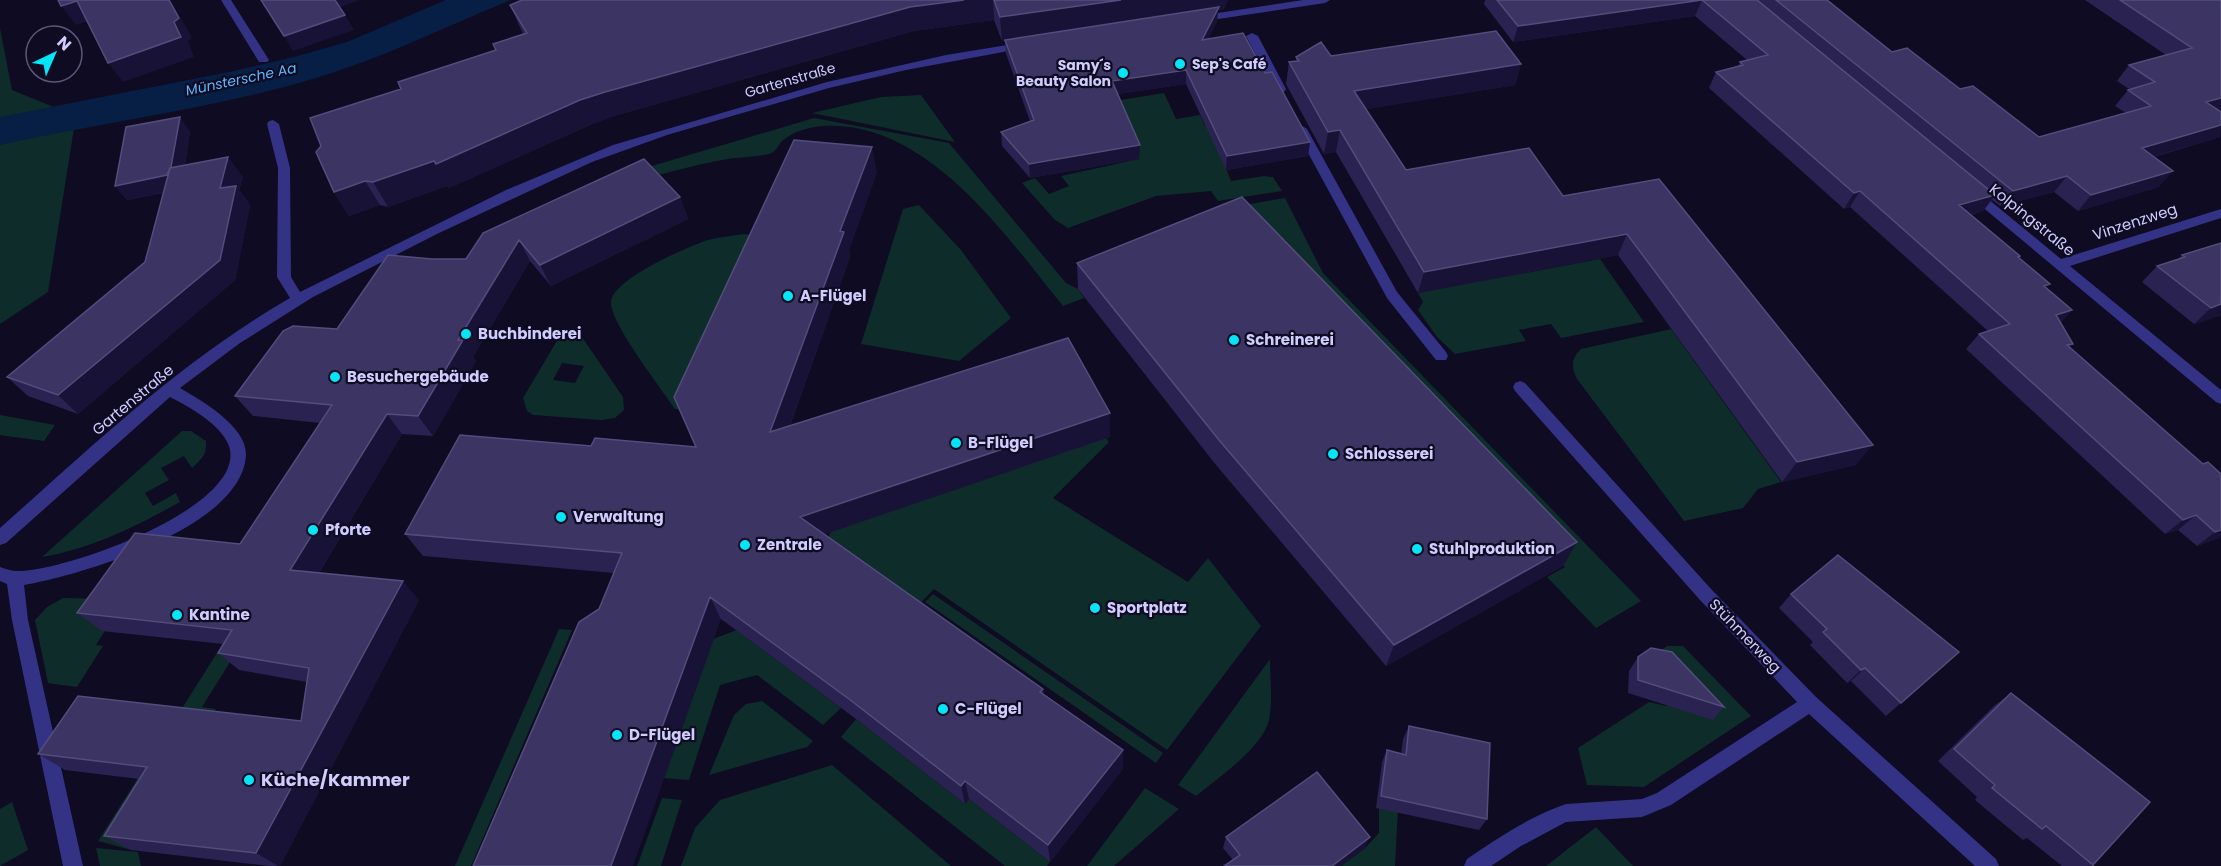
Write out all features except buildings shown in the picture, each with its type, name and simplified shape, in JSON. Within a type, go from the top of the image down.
[{"type":"street","points":[[226,0],[263,60]]},
{"type":"street","points":[[1185,21],[1325,0]]},
{"type":"street","points":[[1252,36],[1284,97]]},
{"type":"street","name":"Gartenstraße","points":[[0,538],[170,390],[235,339],[297,299],[382,255],[536,182],[638,141],[823,85],[949,57],[1035,44]]},
{"type":"street","points":[[1294,117],[1392,295],[1441,356]]},
{"type":"street","points":[[273,124],[284,168],[284,277],[297,299]]},
{"type":"street","name":"Kolpingstraße","points":[[1958,181],[2221,398]]},
{"type":"street","name":"Vinzenzweg","points":[[2060,264],[2221,213]]},
{"type":"street","name":"Stühmerweg","points":[[1520,387],[1706,595],[1810,703],[1989,866]]},
{"type":"street","points":[[73,866],[20,620],[8,577],[56,572],[127,550],[187,518],[227,486],[236,471],[238,452],[231,439],[212,415],[192,401],[170,390]]},
{"type":"street","points":[[1474,866],[1514,839],[1554,817],[1566,813],[1642,808],[1664,799],[1810,703]]},
{"type":"green space","points":[[0,28],[12,90],[76,116],[48,292],[0,324]]},
{"type":"green space","points":[[1164,93],[1176,119],[1200,115],[1205,126],[1209,125],[1231,181],[1264,176],[1273,177],[1282,191],[1218,201],[1211,191],[1156,196],[1068,228],[1055,220],[1022,183],[1035,178],[1049,194],[1069,186],[1061,176],[1139,159],[1114,101]]},
{"type":"green space","points":[[921,95],[955,142],[812,113],[881,97]]},
{"type":"green space","points":[[814,118],[949,143],[1066,283],[1078,289],[1084,298],[1063,306],[1016,247],[961,188],[930,162],[897,142],[862,129],[813,127],[782,141],[769,154],[717,161],[640,180],[635,171]]},
{"type":"green space","points":[[1285,198],[1323,273],[1641,601],[1596,628],[1547,577],[1565,567],[1226,208]]},
{"type":"green space","points":[[919,205],[961,250],[1011,318],[959,361],[861,344],[903,209]]},
{"type":"green space","points":[[744,234],[768,238],[689,410],[675,409],[619,325],[611,303],[614,294],[636,275],[668,257],[708,240]]},
{"type":"green space","points":[[1600,259],[1644,322],[1561,338],[1551,324],[1519,330],[1526,341],[1455,354],[1437,337],[1418,310],[1423,302],[1418,293]]},
{"type":"green space","points":[[1671,329],[1781,482],[1758,489],[1743,508],[1684,521],[1575,375],[1574,359],[1581,349]]},
{"type":"green space","points":[[571,333],[582,337],[623,397],[624,410],[615,418],[601,420],[533,415],[527,411],[523,398],[558,339]],"holes":[[[562,363],[584,366],[575,383],[553,380]]]},
{"type":"green space","points":[[0,415],[55,425],[44,441],[0,435]]},
{"type":"green space","points":[[182,431],[191,431],[206,441],[203,456],[192,468],[184,456],[161,468],[169,480],[145,493],[153,506],[176,493],[180,502],[113,536],[42,557]]},
{"type":"green space","name":"Sportplatz","points":[[1106,438],[1109,442],[1053,498],[1188,582],[1208,558],[1261,626],[1167,750],[934,589],[911,613],[817,561],[832,529]]},
{"type":"green space","points":[[260,585],[237,651],[202,707],[216,709],[131,850],[98,841]]},
{"type":"green space","points":[[933,594],[1163,753],[1156,763],[925,602]]},
{"type":"green space","points":[[63,598],[125,599],[96,645],[103,646],[77,687],[48,683],[35,620],[47,607]]},
{"type":"green space","points":[[750,625],[746,633],[747,638],[841,708],[823,725],[757,675],[720,685],[689,780],[663,778],[697,645]]},
{"type":"green space","points":[[559,629],[572,630],[471,866],[455,866]]},
{"type":"green space","points":[[1667,646],[1683,646],[1751,716],[1644,787],[1587,785],[1578,748],[1649,702],[1666,706],[1681,697],[1646,660]]},
{"type":"green space","points":[[1270,659],[1269,720],[1258,741],[1227,772],[1196,796],[1178,785]]},
{"type":"green space","points":[[762,701],[813,741],[807,747],[709,775],[734,715],[746,704]]},
{"type":"green space","points":[[856,719],[965,804],[969,799],[1050,862],[1047,866],[1005,866],[841,737]]},
{"type":"green space","points":[[832,765],[951,866],[681,866],[695,828],[720,800]]},
{"type":"green space","points":[[1379,785],[1399,790],[1395,866],[1341,866],[1365,848],[1379,833]]},
{"type":"green space","points":[[1145,788],[1179,809],[1114,866],[1087,866]]},
{"type":"green space","points":[[662,798],[682,800],[661,866],[637,866]]},
{"type":"green space","points":[[12,802],[28,850],[0,866],[0,809]]},
{"type":"green space","points":[[1596,827],[1633,866],[1546,866]]},
{"type":"green space","points":[[96,848],[138,852],[141,866],[100,866]]},
{"type":"water","name":"Münstersche Aa","points":[[446,0],[511,0],[390,51],[316,78],[198,107],[0,145],[0,117],[294,57],[347,42]]},
{"type":"place","name":"Sep's Café","points":[[1180,64]]},
{"type":"place","name":"Samy´s Beauty Salon","points":[[1123,73]]},
{"type":"place","name":"A-Flügel","points":[[788,296]]},
{"type":"place","name":"Buchbinderei","points":[[466,334]]},
{"type":"place","name":"Schreinerei","points":[[1234,340]]},
{"type":"place","name":"Besuchergebäude","points":[[335,377]]},
{"type":"place","name":"B-Flügel","points":[[956,443]]},
{"type":"place","name":"Schlosserei","points":[[1333,454]]},
{"type":"place","name":"Verwaltung","points":[[561,517]]},
{"type":"place","name":"Pforte","points":[[313,530]]},
{"type":"place","name":"Zentrale","points":[[745,545]]},
{"type":"place","name":"Stuhlproduktion","points":[[1417,549]]},
{"type":"place","name":"Sportplatz","points":[[1095,608]]},
{"type":"place","name":"Kantine","points":[[177,615]]},
{"type":"place","name":"C-Flügel","points":[[943,709]]},
{"type":"place","name":"D-Flügel","points":[[617,735]]},
{"type":"place","name":"Küche/Kammer","points":[[249,780]]}]
